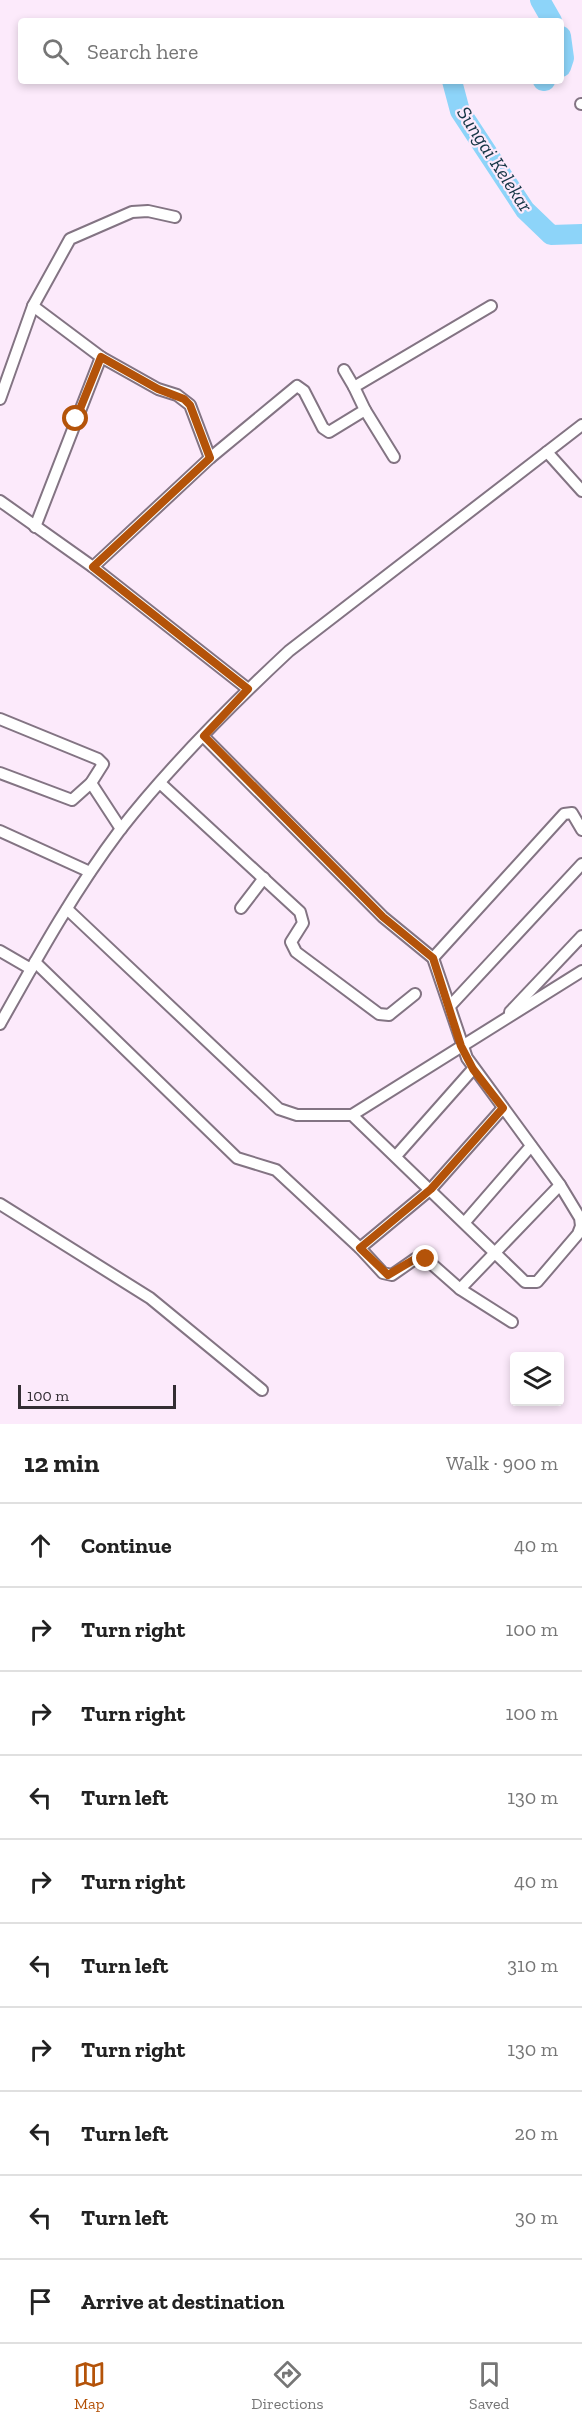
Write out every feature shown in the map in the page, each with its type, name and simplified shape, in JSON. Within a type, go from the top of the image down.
[{"type":"street","points":[[0,399],[33,306],[74,236],[140,211],[175,217]]},
{"type":"street","points":[[33,306],[101,357],[158,389],[184,399],[190,405],[210,458]]},
{"type":"street","points":[[354,387],[491,306]]},
{"type":"street","points":[[35,527],[101,357]]},
{"type":"street","points":[[344,370],[394,457]]},
{"type":"street","points":[[93,567],[210,458],[297,386],[304,391],[327,432],[365,410]]},
{"type":"street","points":[[0,1024],[67,909],[121,829],[160,783],[248,689],[289,651],[582,425]]},
{"type":"street","points":[[547,452],[582,491]]},
{"type":"street","points":[[0,501],[93,567],[248,689]]},
{"type":"street","points":[[0,719],[100,760],[103,768],[77,798],[69,800],[0,773]]},
{"type":"street","points":[[204,736],[383,917],[433,958],[461,1046],[473,1069],[560,1185],[582,1226],[578,1234],[541,1278],[532,1283],[525,1282],[352,1115]]},
{"type":"street","points":[[91,783],[121,829]]},
{"type":"street","points":[[160,783],[303,916],[302,926],[291,942],[296,952],[379,1014],[389,1015],[415,994]]},
{"type":"street","points":[[433,958],[564,814],[572,813],[582,830]]},
{"type":"street","points":[[0,831],[90,872]]},
{"type":"street","points":[[450,1006],[582,864]]},
{"type":"street","points":[[241,908],[264,878]]},
{"type":"street","points":[[67,909],[279,1109],[297,1115],[352,1115],[582,971]]},
{"type":"street","points":[[500,1024],[582,936]]},
{"type":"street","points":[[0,951],[33,965],[237,1158],[276,1170],[386,1275],[394,1274],[421,1258],[429,1260],[460,1289],[512,1322]]},
{"type":"street","points":[[396,1156],[473,1069]]},
{"type":"street","points":[[360,1248],[431,1189],[503,1108]]},
{"type":"street","points":[[465,1222],[531,1146]]},
{"type":"street","points":[[460,1289],[560,1185]]},
{"type":"street","points":[[0,1204],[150,1298],[262,1390]]},
{"type":"waterway","name":"Sungai Kelekar","points":[[540,0],[550,18]]},
{"type":"waterway","name":"Sungai Kelekar","points":[[453,84],[460,111],[525,210],[551,235],[582,234]]},
{"type":"route","points":[[76,419],[101,357],[158,389],[177,395],[190,405],[210,458],[93,567],[248,689],[204,736],[383,917],[433,958],[461,1046],[473,1069],[503,1108],[431,1189],[360,1248],[383,1273],[388,1275],[394,1274],[415,1259],[426,1259]]}]
